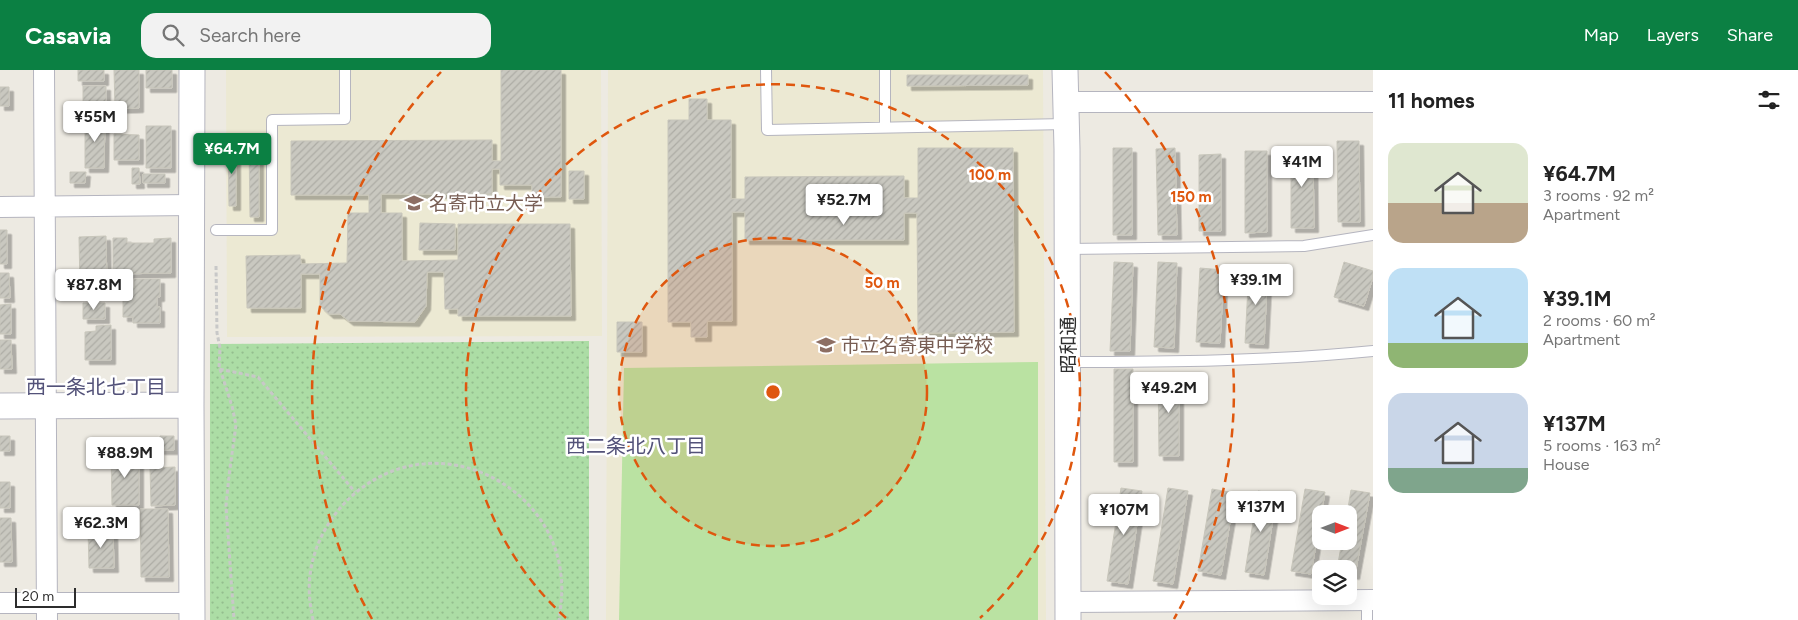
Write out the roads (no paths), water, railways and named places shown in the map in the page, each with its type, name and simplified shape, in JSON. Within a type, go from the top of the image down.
[{"type":"street","points":[[44,70],[43,208],[46,611]]},
{"type":"street","points":[[0,603],[46,611],[192,612],[192,70]]},
{"type":"street","name":"昭和通","points":[[1065,70],[1068,611]]},
{"type":"street","points":[[1066,113],[1373,102]]},
{"type":"street","points":[[0,208],[192,205]]},
{"type":"street","points":[[0,406],[191,405]]},
{"type":"street","points":[[1068,611],[1370,600]]},
{"type":"lane","points":[[216,230],[272,230],[272,120],[345,119],[345,70]]},
{"type":"lane","points":[[766,70],[767,130],[885,127],[1066,113]]},
{"type":"lane","points":[[885,70],[885,127]]},
{"type":"lane","points":[[1067,249],[1304,246],[1373,235]]},
{"type":"lane","points":[[1068,362],[1159,362],[1307,357],[1373,351]]},
{"type":"lane","points":[[1367,620],[1370,600]]},
{"type":"place","name":"名寄市立大学","points":[[414,203]]},
{"type":"place","name":"市立名寄東中学校","points":[[826,345]]},
{"type":"district","name":"西一条北七丁目","points":[[96,387]]},
{"type":"district","name":"西二条北八丁目","points":[[636,446]]}]
